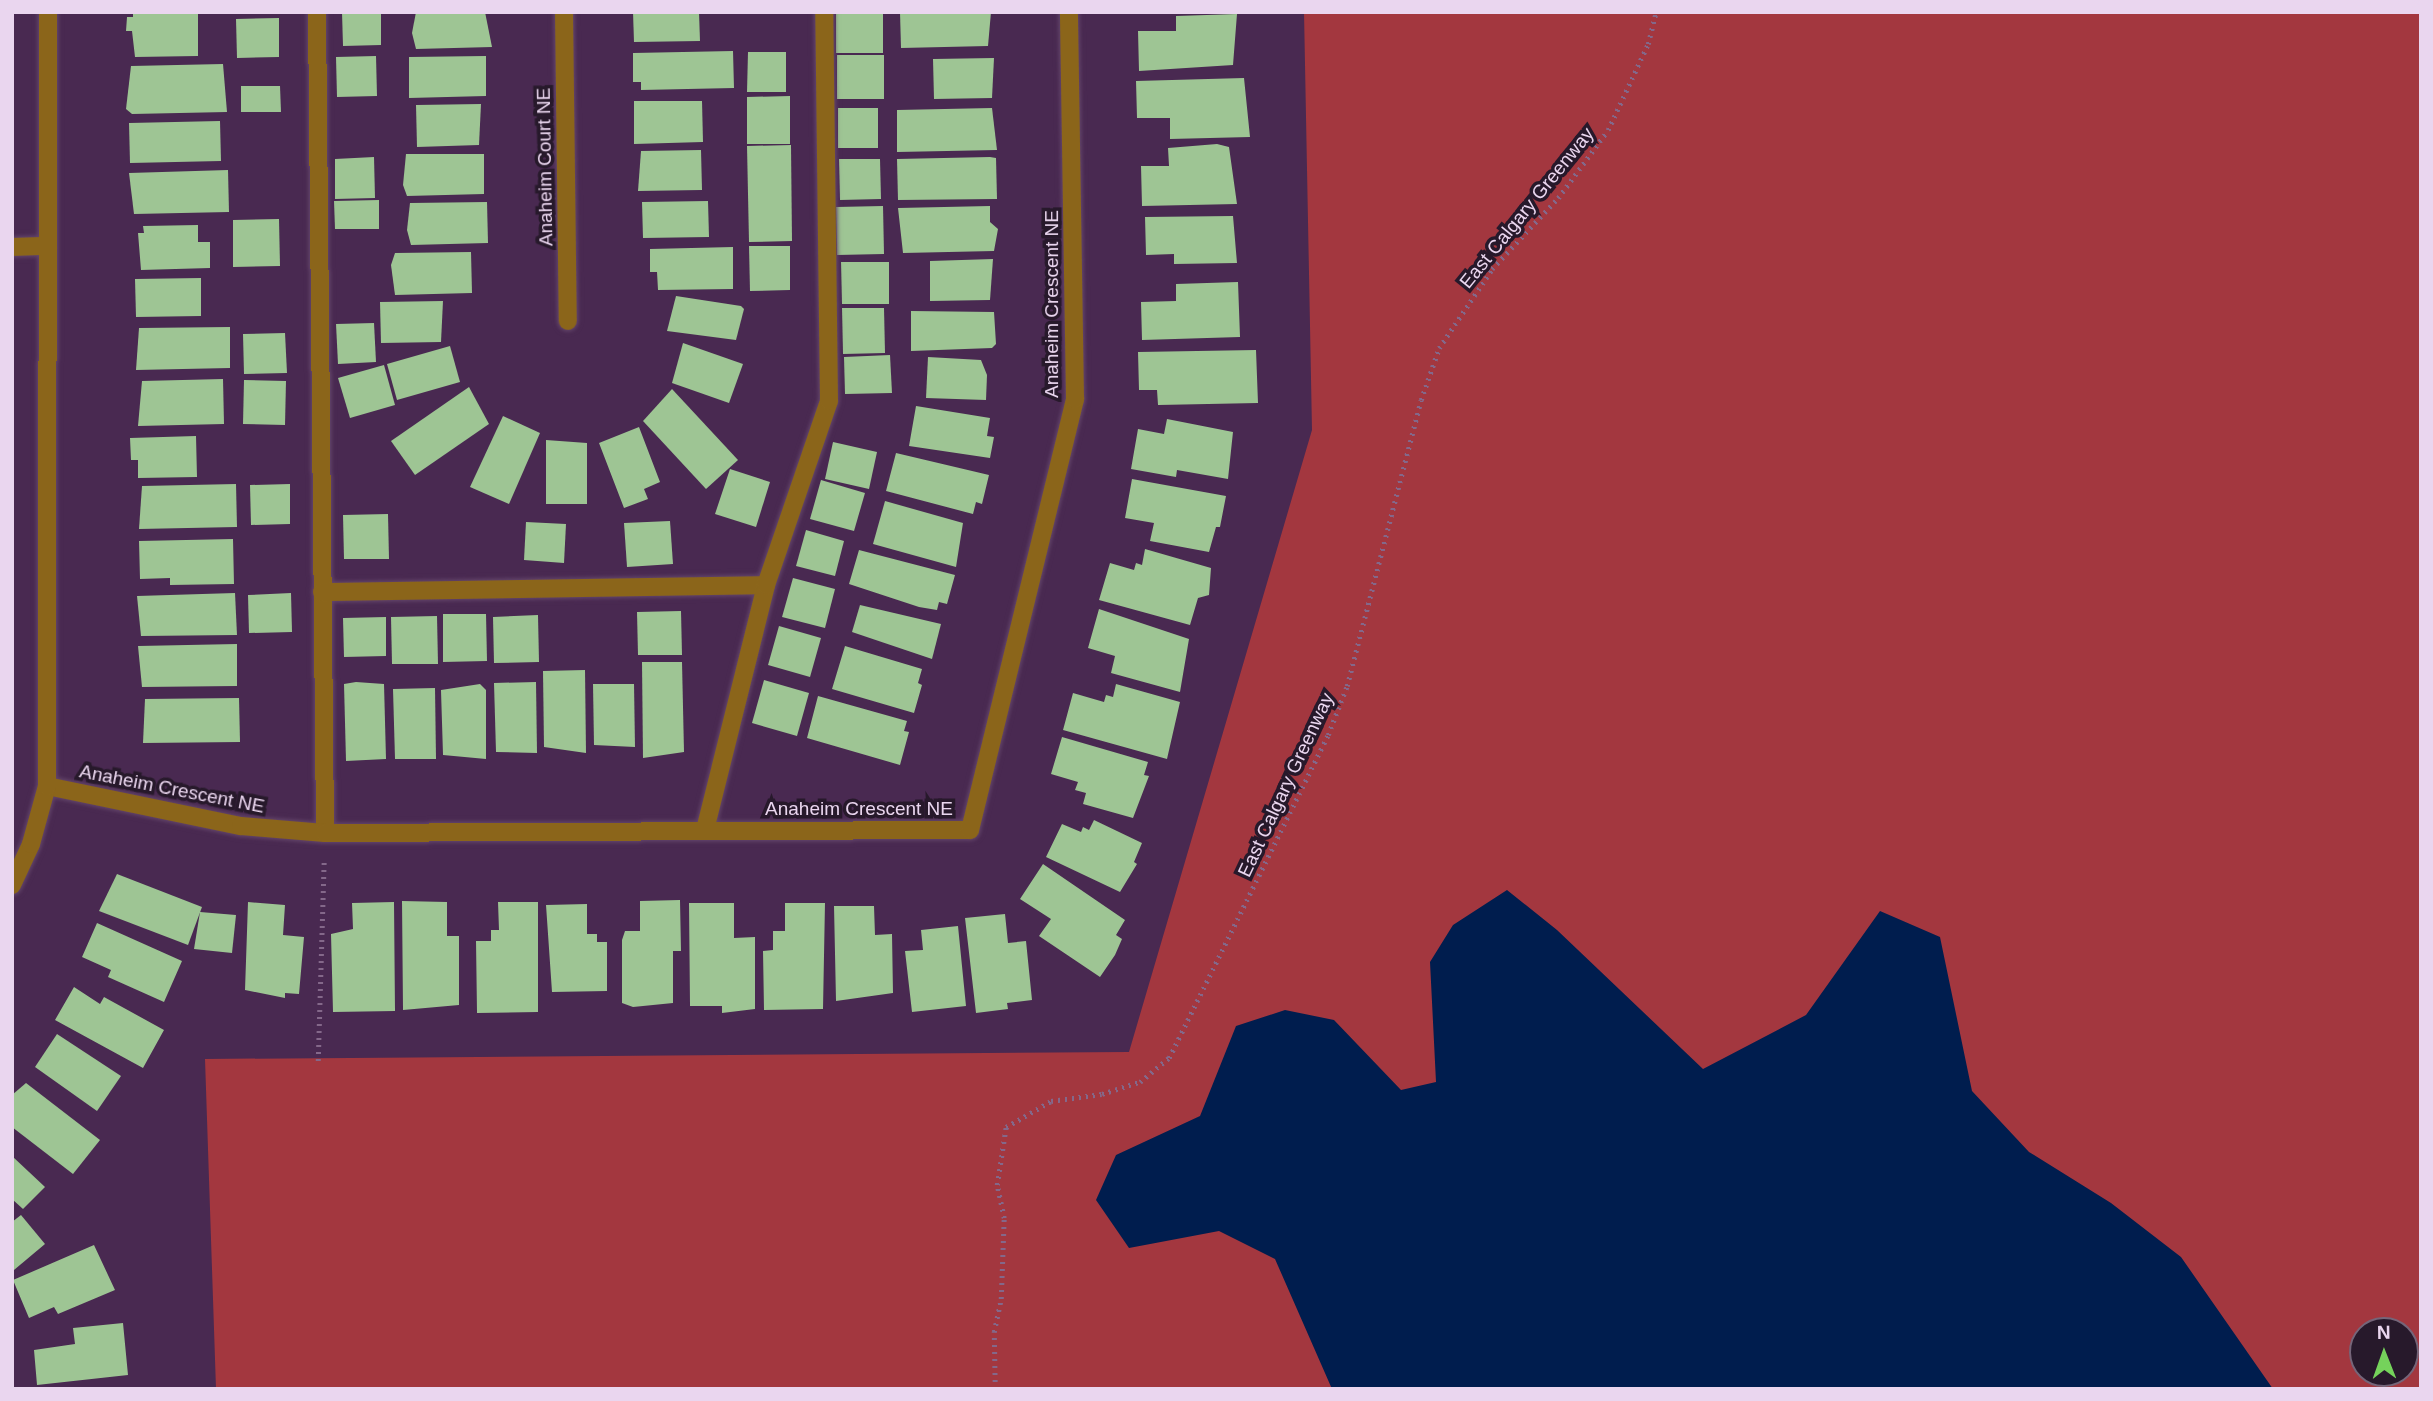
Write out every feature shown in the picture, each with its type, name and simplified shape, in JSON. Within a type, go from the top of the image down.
[{"type":"street","points":[[12,885],[31,844],[47,786],[48,12]]},
{"type":"street","points":[[317,12],[325,833]]},
{"type":"street","name":"Anaheim Court NE","points":[[564,12],[568,321]]},
{"type":"street","points":[[705,830],[766,585],[829,401],[824,12]]},
{"type":"street","name":"Anaheim Crescent NE","points":[[47,786],[241,826],[325,833],[970,830],[1075,399],[1069,12]]},
{"type":"street","points":[[12,247],[48,246]]},
{"type":"street","points":[[322,592],[766,585]]},
{"type":"path","name":"East Calgary Greenway","points":[[995,1389],[994,1332],[1002,1299],[1004,1218],[997,1185],[1006,1127],[1051,1101],[1102,1094],[1140,1082],[1170,1058],[1328,735],[1347,686],[1438,348],[1492,269],[1558,198],[1608,130],[1648,44],[1656,12]]},
{"type":"path","points":[[318,1061],[325,833]]},
{"type":"shaded area","points":[[1304,12],[2421,12],[2421,1389],[216,1389],[205,1059],[1129,1052],[1312,430]]},
{"type":"water","points":[[1507,890],[1557,930],[1703,1069],[1806,1015],[1880,911],[1940,937],[1972,1091],[2029,1152],[2111,1203],[2181,1257],[2273,1389],[1332,1389],[1275,1259],[1219,1231],[1129,1248],[1096,1200],[1116,1155],[1200,1116],[1236,1026],[1285,1010],[1334,1020],[1401,1090],[1436,1082],[1430,962],[1453,925]]},
{"type":"building","points":[[133,12],[198,12],[198,56],[135,57],[132,31],[126,31],[127,17],[133,17]]},
{"type":"building","points":[[342,12],[381,12],[381,45],[343,46]]},
{"type":"building","points":[[416,12],[485,12],[492,47],[416,49],[412,33]]},
{"type":"building","points":[[633,12],[699,12],[700,41],[634,42]]},
{"type":"building","points":[[836,12],[883,12],[883,53],[836,53]]},
{"type":"building","points":[[900,12],[991,12],[988,46],[901,48]]},
{"type":"building","points":[[1237,14],[1233,65],[1139,71],[1138,31],[1176,31],[1176,16]]},
{"type":"building","points":[[279,18],[279,57],[237,58],[236,19]]},
{"type":"building","points":[[733,51],[734,88],[641,90],[641,82],[633,82],[633,53]]},
{"type":"building","points":[[748,52],[786,52],[786,92],[747,92]]},
{"type":"building","points":[[837,55],[884,55],[884,99],[837,99]]},
{"type":"building","points":[[376,56],[377,96],[337,97],[336,57]]},
{"type":"building","points":[[486,56],[486,96],[409,98],[409,57]]},
{"type":"building","points":[[994,58],[992,98],[934,99],[933,59]]},
{"type":"building","points":[[223,64],[227,112],[132,114],[126,109],[131,66]]},
{"type":"building","points":[[1244,78],[1250,137],[1170,139],[1170,118],[1137,118],[1136,81]]},
{"type":"building","points":[[241,86],[280,86],[281,112],[241,112]]},
{"type":"building","points":[[790,96],[790,144],[747,144],[747,97]]},
{"type":"building","points":[[634,101],[702,101],[703,142],[634,144]]},
{"type":"building","points":[[481,104],[479,145],[417,147],[416,105]]},
{"type":"building","points":[[838,108],[878,108],[878,148],[838,148]]},
{"type":"building","points":[[992,108],[997,150],[897,152],[897,110]]},
{"type":"building","points":[[220,121],[221,161],[130,163],[129,123]]},
{"type":"building","points":[[1217,144],[1229,147],[1237,204],[1142,206],[1141,166],[1169,166],[1168,148]]},
{"type":"building","points":[[791,145],[792,241],[749,242],[747,146]]},
{"type":"building","points":[[701,150],[702,190],[638,191],[641,151]]},
{"type":"building","points":[[406,154],[484,154],[484,194],[407,196],[403,185]]},
{"type":"building","points":[[374,157],[375,198],[335,199],[335,159]]},
{"type":"building","points":[[996,158],[997,199],[898,200],[897,159]]},
{"type":"building","points":[[839,159],[880,159],[881,199],[840,200]]},
{"type":"building","points":[[228,170],[229,212],[134,214],[129,173]]},
{"type":"building","points":[[379,200],[379,229],[335,229],[334,201]]},
{"type":"building","points":[[708,201],[709,237],[643,238],[642,202]]},
{"type":"building","points":[[487,202],[488,243],[411,245],[407,230],[410,203]]},
{"type":"building","points":[[883,206],[884,254],[837,255],[836,207]]},
{"type":"building","points":[[990,206],[990,222],[998,229],[994,251],[903,253],[898,208]]},
{"type":"building","points":[[1233,216],[1237,263],[1174,264],[1174,254],[1146,255],[1145,217]]},
{"type":"building","points":[[279,219],[280,266],[233,267],[233,220]]},
{"type":"building","points":[[198,225],[198,242],[210,242],[210,268],[141,270],[138,233],[144,233],[143,226]]},
{"type":"building","points":[[749,246],[790,246],[790,290],[750,291]]},
{"type":"building","points":[[733,247],[733,289],[658,290],[657,272],[650,272],[650,249]]},
{"type":"building","points":[[471,252],[472,293],[395,295],[391,265],[395,253]]},
{"type":"building","points":[[993,259],[990,300],[930,301],[930,261]]},
{"type":"building","points":[[841,262],[889,262],[889,304],[842,304]]},
{"type":"building","points":[[201,278],[201,316],[136,317],[135,279]]},
{"type":"building","points":[[1238,282],[1240,337],[1142,340],[1141,302],[1176,301],[1176,284]]},
{"type":"building","points":[[676,296],[741,306],[744,309],[736,340],[667,331]]},
{"type":"building","points":[[443,301],[441,342],[381,343],[380,302]]},
{"type":"building","points":[[842,308],[884,308],[885,353],[843,354]]},
{"type":"building","points":[[911,311],[994,312],[996,344],[992,348],[911,351]]},
{"type":"building","points":[[374,323],[376,362],[338,364],[336,324]]},
{"type":"building","points":[[230,327],[230,368],[136,370],[139,328]]},
{"type":"building","points":[[285,333],[287,373],[244,374],[243,334]]},
{"type":"building","points":[[683,343],[743,364],[729,403],[672,383]]},
{"type":"building","points":[[450,346],[460,382],[397,400],[387,364]]},
{"type":"building","points":[[1256,350],[1258,403],[1158,405],[1157,390],[1139,390],[1138,352]]},
{"type":"building","points":[[890,355],[892,393],[845,394],[844,357]]},
{"type":"building","points":[[928,357],[981,360],[987,375],[986,400],[926,398]]},
{"type":"building","points":[[384,365],[395,405],[350,418],[338,378]]},
{"type":"building","points":[[223,379],[224,424],[138,426],[142,381]]},
{"type":"building","points":[[244,380],[286,381],[285,425],[243,424]]},
{"type":"building","points":[[469,387],[489,424],[415,475],[391,441]]},
{"type":"building","points":[[672,389],[738,460],[706,489],[643,421]]},
{"type":"building","points":[[916,406],[990,418],[987,436],[994,437],[990,458],[909,446]]},
{"type":"building","points":[[503,416],[540,433],[509,504],[470,487]]},
{"type":"building","points":[[1167,419],[1233,432],[1228,479],[1177,470],[1176,477],[1131,469],[1138,429],[1164,434]]},
{"type":"building","points":[[639,427],[660,482],[644,489],[648,499],[624,508],[599,443]]},
{"type":"building","points":[[196,436],[197,477],[138,478],[138,460],[131,460],[130,438]]},
{"type":"building","points":[[546,440],[587,443],[587,504],[546,504]]},
{"type":"building","points":[[833,442],[877,452],[869,489],[825,479]]},
{"type":"building","points":[[896,453],[989,475],[982,504],[976,502],[973,514],[886,491]]},
{"type":"building","points":[[730,469],[770,482],[756,527],[715,514]]},
{"type":"building","points":[[1132,479],[1226,496],[1220,527],[1216,527],[1209,552],[1150,541],[1154,523],[1125,518]]},
{"type":"building","points":[[821,480],[865,493],[854,531],[810,519]]},
{"type":"building","points":[[236,484],[237,527],[139,529],[142,486]]},
{"type":"building","points":[[290,484],[290,524],[251,525],[250,485]]},
{"type":"building","points":[[885,501],[963,523],[956,567],[873,544]]},
{"type":"building","points":[[388,514],[389,559],[344,559],[343,515]]},
{"type":"building","points":[[670,521],[673,564],[627,567],[624,523]]},
{"type":"building","points":[[526,522],[566,524],[564,563],[524,560]]},
{"type":"building","points":[[806,530],[844,541],[835,576],[796,566]]},
{"type":"building","points":[[233,539],[234,584],[170,585],[170,578],[140,579],[139,541]]},
{"type":"building","points":[[1145,549],[1211,568],[1209,595],[1198,598],[1190,625],[1099,600],[1110,563],[1134,570],[1136,563],[1142,565]]},
{"type":"building","points":[[859,550],[955,575],[947,604],[939,602],[937,610],[919,607],[849,584]]},
{"type":"building","points":[[793,578],[835,589],[825,628],[782,617]]},
{"type":"building","points":[[235,593],[237,635],[141,636],[137,596]]},
{"type":"building","points":[[291,593],[292,632],[249,633],[248,595]]},
{"type":"building","points":[[860,605],[941,624],[932,659],[852,632]]},
{"type":"building","points":[[1099,609],[1189,639],[1180,692],[1111,673],[1115,656],[1088,648]]},
{"type":"building","points":[[681,611],[682,655],[638,655],[637,612]]},
{"type":"building","points":[[443,614],[486,614],[487,661],[443,662]]},
{"type":"building","points":[[538,615],[539,662],[494,663],[493,617]]},
{"type":"building","points":[[437,616],[438,664],[392,664],[391,617]]},
{"type":"building","points":[[386,617],[386,656],[344,657],[343,618]]},
{"type":"building","points":[[779,626],[821,638],[810,677],[768,665]]},
{"type":"building","points":[[237,644],[237,686],[142,687],[138,646]]},
{"type":"building","points":[[845,646],[922,669],[918,683],[922,685],[914,713],[832,689]]},
{"type":"building","points":[[642,662],[682,662],[684,752],[643,758]]},
{"type":"building","points":[[585,670],[586,753],[544,747],[543,671]]},
{"type":"building","points":[[764,680],[809,693],[797,736],[752,723]]},
{"type":"building","points":[[536,682],[537,753],[496,752],[494,683]]},
{"type":"building","points":[[344,684],[384,684],[386,759],[346,761]]},
{"type":"building","points":[[480,684],[486,690],[486,759],[443,755],[441,690]]},
{"type":"building","points":[[593,684],[634,684],[635,747],[594,745]]},
{"type":"building","points":[[1116,684],[1180,702],[1167,759],[1063,730],[1073,693],[1104,702],[1106,695],[1113,697]]},
{"type":"building","points":[[435,688],[436,759],[395,759],[393,689]]},
{"type":"building","points":[[818,696],[907,721],[904,731],[909,732],[900,765],[807,738]]},
{"type":"building","points":[[239,698],[240,742],[143,743],[145,699]]},
{"type":"building","points":[[1062,737],[1148,762],[1144,775],[1149,776],[1133,818],[1083,804],[1086,793],[1075,790],[1078,782],[1051,774]]},
{"type":"building","points":[[1094,820],[1142,843],[1134,862],[1137,864],[1120,892],[1046,857],[1062,824],[1081,832],[1083,827],[1089,830]]},
{"type":"building","points":[[1043,864],[1125,920],[1116,935],[1122,939],[1115,955],[1100,977],[1039,936],[1051,919],[1020,899]]},
{"type":"building","points":[[117,874],[202,907],[188,945],[99,911]]},
{"type":"building","points":[[680,900],[681,951],[673,951],[673,1003],[633,1007],[622,1003],[622,940],[625,931],[640,931],[640,901]]},
{"type":"building","points":[[402,901],[447,902],[447,936],[459,936],[459,1005],[403,1010]]},
{"type":"building","points":[[248,902],[285,905],[283,935],[304,937],[299,994],[285,993],[285,998],[245,990]]},
{"type":"building","points":[[394,902],[395,1011],[333,1012],[331,934],[353,929],[352,903]]},
{"type":"building","points":[[498,902],[538,902],[538,1012],[477,1013],[476,941],[491,941],[491,930],[499,930]]},
{"type":"building","points":[[689,903],[734,903],[734,938],[755,937],[755,1009],[722,1013],[722,1006],[690,1006]]},
{"type":"building","points":[[785,903],[825,903],[823,1009],[764,1010],[763,951],[773,950],[773,931],[785,931]]},
{"type":"building","points":[[587,904],[587,934],[597,934],[597,942],[607,942],[607,991],[552,992],[546,905]]},
{"type":"building","points":[[834,906],[874,906],[875,935],[892,934],[893,993],[836,1001]]},
{"type":"building","points":[[200,912],[236,915],[232,953],[194,949]]},
{"type":"building","points":[[1005,914],[1008,943],[1026,941],[1032,1000],[1007,1003],[1008,1009],[976,1013],[965,918]]},
{"type":"building","points":[[97,923],[182,961],[164,1002],[108,977],[111,970],[82,957]]},
{"type":"building","points":[[958,926],[966,1006],[912,1012],[905,951],[923,950],[921,930]]},
{"type":"building","points":[[74,987],[100,1004],[104,997],[164,1030],[143,1068],[55,1020]]},
{"type":"building","points":[[57,1034],[121,1076],[97,1111],[35,1067]]},
{"type":"building","points":[[26,1083],[100,1140],[73,1174],[12,1127],[12,1095]]},
{"type":"building","points":[[12,1156],[45,1187],[23,1209],[12,1199]]},
{"type":"building","points":[[21,1215],[45,1244],[14,1270],[12,1222]]},
{"type":"building","points":[[94,1245],[115,1290],[58,1314],[54,1307],[29,1318],[13,1280]]},
{"type":"building","points":[[123,1323],[128,1375],[37,1385],[34,1350],[75,1344],[73,1328]]}]
